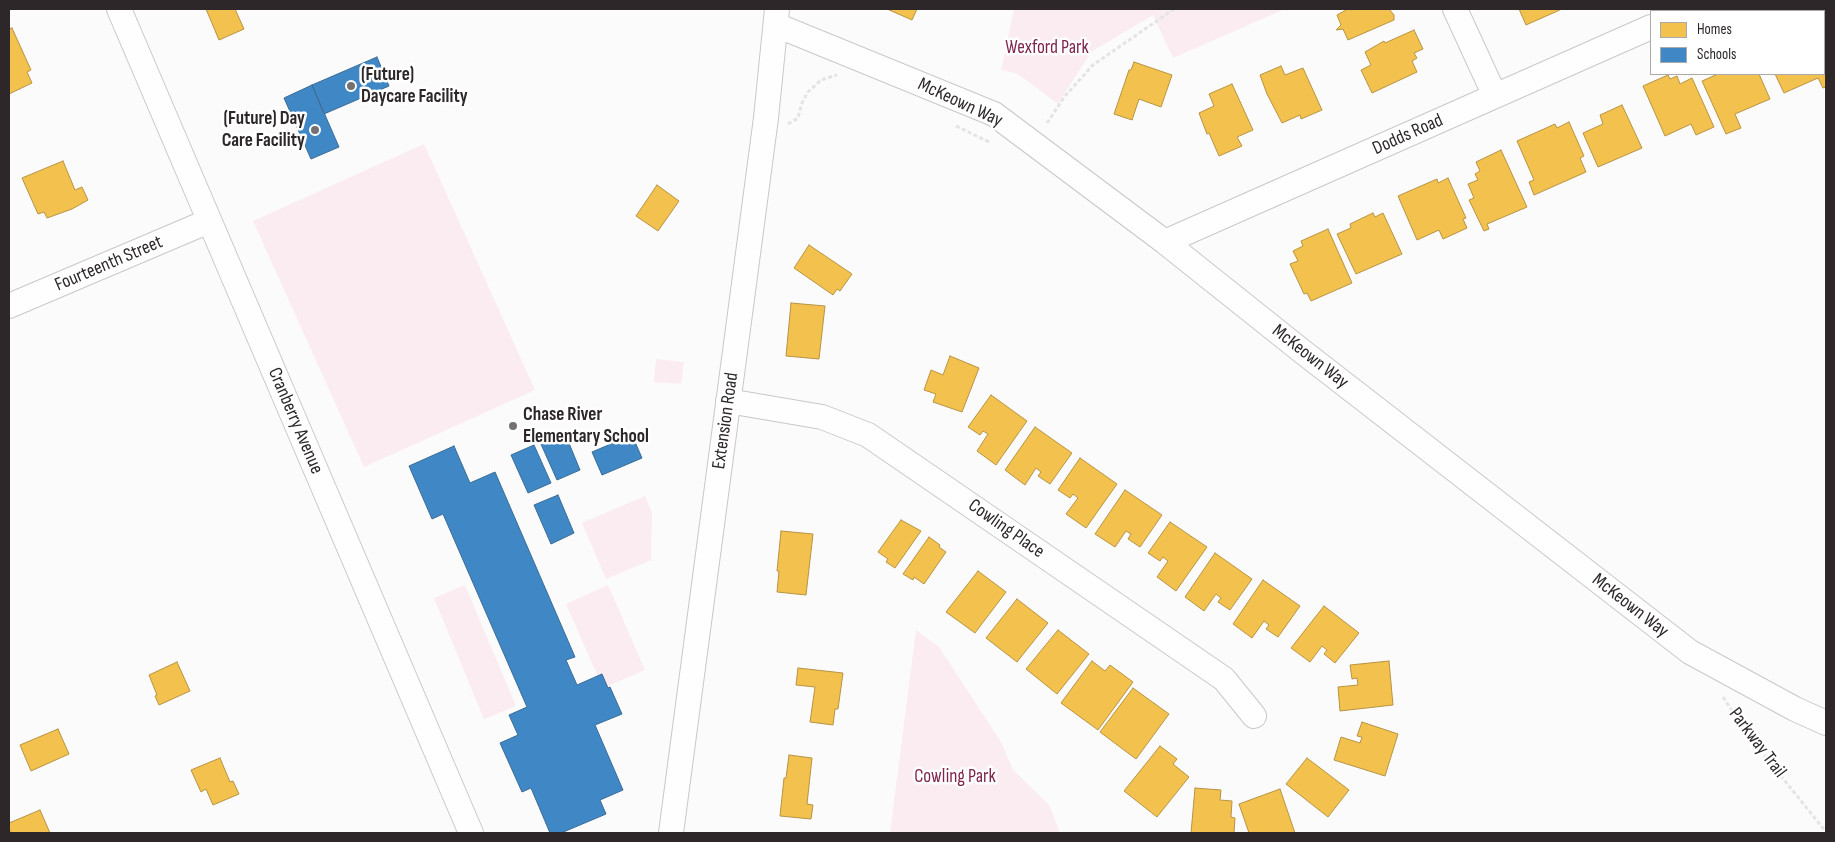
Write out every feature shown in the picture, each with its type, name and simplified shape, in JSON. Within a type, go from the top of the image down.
[{"type":"street","name":"Cranberry Avenue","points":[[119,9],[471,833]]},
{"type":"street","points":[[1456,9],[1495,96]]},
{"type":"street","name":"McKeown Way","points":[[777,17],[994,114],[1165,242],[1318,364],[1690,652],[1795,709],[1826,723]]},
{"type":"street","name":"Extension Road","points":[[671,833],[777,17]]},
{"type":"street","name":"Dodds Road","points":[[1165,242],[1650,27]]},
{"type":"street","name":"Fourteenth Street","points":[[9,306],[210,221]]},
{"type":"street","name":"Cowling Place","points":[[728,401],[822,417],[868,434],[1224,679],[1254,716]]},
{"type":"path","points":[[1014,129],[1033,115],[1047,124],[1065,96],[1093,65],[1174,9]]},
{"type":"path","points":[[782,128],[798,118],[802,103],[808,92],[821,80],[841,74]]},
{"type":"path","points":[[950,123],[992,143]]},
{"type":"path","name":"Parkway Trail","points":[[1721,695],[1748,734],[1826,832]]},
{"type":"green space","name":"Wexford Park","points":[[1014,9],[1285,9],[1173,58],[1153,15],[1091,52],[1058,104],[1018,74],[1001,70]]},
{"type":"green space","points":[[424,144],[535,390],[364,467],[253,221]]},
{"type":"green space","points":[[656,359],[684,362],[681,384],[654,382]]},
{"type":"green space","points":[[645,496],[652,513],[651,560],[606,579],[582,523]]},
{"type":"green space","points":[[465,585],[516,706],[484,719],[434,598]]},
{"type":"green space","points":[[608,585],[645,670],[603,688],[566,604]]},
{"type":"green space","name":"Cowling Park","points":[[916,630],[939,647],[1001,742],[1013,770],[1049,805],[1060,833],[890,833]]},
{"type":"building: Homes","points":[[206,9],[235,9],[244,29],[219,40]]},
{"type":"building: Homes","points":[[887,9],[917,9],[912,20]]},
{"type":"building: Homes","points":[[1345,9],[1389,9],[1394,15],[1394,20],[1348,40],[1343,29],[1336,30],[1341,25],[1337,15]]},
{"type":"building: Homes","points":[[1519,9],[1562,9],[1526,25]]},
{"type":"building: Homes","points":[[12,28],[31,70],[27,72],[32,83],[9,94],[9,29]]},
{"type":"building: Homes","points":[[1414,30],[1423,49],[1414,53],[1417,58],[1412,61],[1417,72],[1372,93],[1361,70],[1371,65],[1365,52],[1384,41],[1385,43]]},
{"type":"building: Homes","points":[[1825,47],[1826,87],[1823,88],[1818,78],[1784,93],[1775,75],[1825,75]]},
{"type":"building: Homes","points":[[1134,62],[1172,75],[1161,107],[1139,99],[1132,120],[1114,114],[1129,70],[1131,70]]},
{"type":"building: Homes","points":[[1281,66],[1285,75],[1303,68],[1322,110],[1301,119],[1300,115],[1282,123],[1267,94],[1260,75]]},
{"type":"building: Homes","points":[[1668,75],[1670,79],[1677,76],[1680,84],[1692,78],[1714,127],[1696,135],[1691,124],[1665,136],[1643,86]]},
{"type":"building: Homes","points":[[1716,75],[1759,75],[1770,99],[1735,114],[1741,128],[1726,134],[1702,81]]},
{"type":"building: Homes","points":[[1232,84],[1253,130],[1237,137],[1242,146],[1219,156],[1209,133],[1207,134],[1199,113],[1214,106],[1209,94]]},
{"type":"building: Homes","points":[[1622,105],[1642,148],[1598,167],[1583,133],[1603,124],[1600,115]]},
{"type":"building: Homes","points":[[1569,122],[1584,156],[1580,158],[1586,172],[1534,195],[1529,182],[1534,180],[1517,141],[1555,124],[1557,128]]},
{"type":"building: Homes","points":[[1501,150],[1527,207],[1487,224],[1489,229],[1484,231],[1469,200],[1474,198],[1468,184],[1478,180],[1475,174],[1480,171],[1476,162]]},
{"type":"building: Homes","points":[[63,161],[75,190],[82,187],[88,200],[72,209],[47,218],[44,212],[38,214],[22,178]]},
{"type":"building: Homes","points":[[1448,178],[1466,218],[1463,219],[1467,228],[1443,239],[1439,230],[1417,240],[1398,196],[1437,179],[1438,183]]},
{"type":"building: Homes","points":[[657,185],[679,201],[658,231],[636,216]]},
{"type":"building: Homes","points":[[1373,213],[1375,217],[1383,213],[1402,254],[1356,274],[1337,234],[1351,228],[1350,224]]},
{"type":"building: Homes","points":[[1328,229],[1352,283],[1311,301],[1307,293],[1304,294],[1290,264],[1298,261],[1293,251],[1303,246],[1301,241]]},
{"type":"building: Homes","points":[[809,245],[852,274],[840,291],[837,289],[833,295],[794,268]]},
{"type":"building: Homes","points":[[791,303],[825,306],[819,359],[786,356]]},
{"type":"building: Homes","points":[[950,356],[979,368],[962,412],[933,402],[936,394],[924,390],[931,370],[943,375]]},
{"type":"building: Homes","points":[[991,395],[1027,421],[996,465],[977,451],[988,434],[983,431],[980,435],[968,427]]},
{"type":"building: Homes","points":[[1035,427],[1072,453],[1050,484],[1038,476],[1041,472],[1036,468],[1025,485],[1005,470]]},
{"type":"building: Homes","points":[[1080,458],[1117,484],[1086,528],[1066,514],[1078,498],[1073,494],[1070,498],[1058,490]]},
{"type":"building: Homes","points":[[1125,490],[1162,515],[1140,547],[1128,539],[1131,534],[1126,531],[1115,547],[1095,534]]},
{"type":"building: Homes","points":[[901,520],[921,531],[895,568],[886,562],[888,559],[878,552]]},
{"type":"building: Homes","points":[[1170,522],[1207,547],[1176,591],[1157,577],[1168,561],[1163,557],[1160,561],[1148,553]]},
{"type":"building: Homes","points":[[781,531],[813,534],[806,595],[777,592]]},
{"type":"building: Homes","points":[[929,537],[946,552],[924,584],[914,577],[913,580],[903,574]]},
{"type":"building: Homes","points":[[1215,553],[1252,579],[1230,610],[1218,602],[1221,598],[1216,594],[1204,611],[1185,597]]},
{"type":"building: Homes","points":[[978,571],[1006,592],[975,633],[946,612]]},
{"type":"building: Homes","points":[[1263,580],[1300,606],[1278,637],[1266,629],[1269,625],[1264,621],[1252,638],[1233,624]]},
{"type":"building: Homes","points":[[1017,599],[1048,623],[1017,662],[986,638]]},
{"type":"building: Homes","points":[[1324,606],[1359,633],[1335,663],[1324,654],[1327,650],[1322,646],[1310,662],[1291,648]]},
{"type":"building: Homes","points":[[1058,630],[1089,654],[1057,694],[1026,669]]},
{"type":"building: Homes","points":[[1092,661],[1105,671],[1110,665],[1133,682],[1098,730],[1061,703]]},
{"type":"building: Homes","points":[[1389,661],[1393,705],[1340,711],[1338,687],[1358,685],[1357,678],[1352,679],[1350,665]]},
{"type":"building: Homes","points":[[177,662],[190,691],[159,705],[149,675]]},
{"type":"building: Homes","points":[[798,668],[843,673],[838,709],[835,709],[833,725],[810,722],[815,687],[796,685]]},
{"type":"building: Homes","points":[[1133,688],[1169,714],[1136,759],[1100,732]]},
{"type":"building: Homes","points":[[1362,722],[1398,734],[1385,776],[1334,760],[1341,737],[1360,743],[1362,737],[1357,736]]},
{"type":"building: Homes","points":[[58,729],[69,754],[31,771],[20,745]]},
{"type":"building: Homes","points":[[1160,746],[1177,759],[1173,764],[1189,777],[1157,817],[1124,791]]},
{"type":"building: Homes","points":[[789,755],[812,758],[807,804],[813,805],[811,819],[780,816],[784,778],[786,778]]},
{"type":"building: Homes","points":[[220,758],[230,782],[233,781],[239,794],[213,805],[206,789],[201,792],[191,770]]},
{"type":"building: Homes","points":[[1307,758],[1349,790],[1328,817],[1286,784]]},
{"type":"building: Homes","points":[[1195,788],[1221,790],[1220,800],[1232,801],[1231,817],[1235,818],[1234,833],[1191,833]]},
{"type":"building: Homes","points":[[1280,789],[1295,833],[1249,833],[1239,804]]},
{"type":"building: Homes","points":[[40,810],[50,833],[10,833],[9,823]]},
{"type":"building: Schools","name":"(Future) Daycare Facility","points":[[377,57],[389,86],[324,114],[312,85]]},
{"type":"building: Schools","name":"(Future) Day Care Facility","points":[[312,85],[339,147],[311,159],[284,98]]},
{"type":"building: Schools","points":[[564,431],[580,470],[557,480],[540,442]]},
{"type":"building: Schools","points":[[632,435],[642,458],[602,475],[592,452]]},
{"type":"building: Schools","points":[[534,445],[551,483],[528,493],[511,455]]},
{"type":"building: Schools","name":"Chase River Elementary School","points":[[454,446],[470,483],[495,472],[575,657],[566,660],[577,685],[602,674],[622,714],[595,725],[623,790],[600,800],[606,814],[561,833],[550,833],[531,788],[522,792],[500,743],[518,735],[509,715],[527,707],[443,514],[432,519],[409,466]]},
{"type":"building: Schools","points":[[558,495],[574,533],[551,544],[534,505]]},
{"type":"place","name":"(Future) Daycare Facility","points":[[351,86]]},
{"type":"place","name":"(Future) Day Care Facility","points":[[315,130]]},
{"type":"place","name":"Chase River Elementary School","points":[[513,426]]}]
